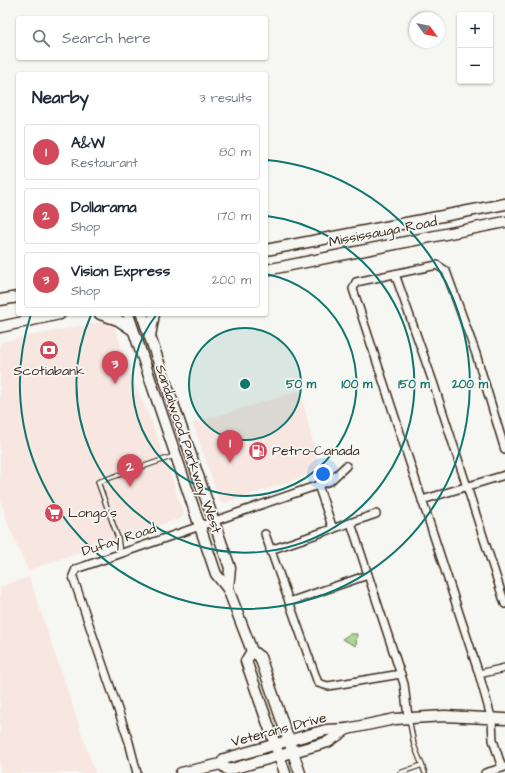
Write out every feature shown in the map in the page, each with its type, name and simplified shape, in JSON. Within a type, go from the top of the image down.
[{"type":"main road","name":"Mississauga Road","points":[[268,250],[505,204]]},
{"type":"main road","name":"Mississauga Road","points":[[268,270],[505,222]]},
{"type":"main road","points":[[0,300],[16,297]]},
{"type":"main road","points":[[0,327],[51,316]]},
{"type":"main road","points":[[106,316],[118,320],[133,330]]},
{"type":"main road","name":"Sandalwood Parkway West","points":[[129,316],[216,574],[228,589],[252,652],[260,657],[300,773]]},
{"type":"main road","name":"Sandalwood Parkway West","points":[[143,316],[230,568],[228,589]]},
{"type":"main road","points":[[150,336],[154,316]]},
{"type":"main road","points":[[252,652],[246,661],[285,773]]},
{"type":"main road","name":"Veterans Drive","points":[[181,773],[221,764],[224,759],[326,730],[346,729],[408,717],[445,716],[492,720],[505,719]]},
{"type":"main road","name":"Veterans Drive","points":[[221,764],[228,770],[279,756],[328,742],[346,729]]},
{"type":"street","points":[[485,773],[504,767],[493,740],[492,720],[479,674],[353,289],[356,282],[437,265],[446,271],[476,354],[505,450]]},
{"type":"street","points":[[395,274],[467,486],[505,604]]},
{"type":"street","name":"Dufay Road","points":[[137,773],[129,742],[73,576],[76,569],[80,566],[330,481],[346,466]]},
{"type":"street","points":[[422,500],[505,475]]},
{"type":"street","points":[[318,485],[333,529]]},
{"type":"street","points":[[270,550],[376,514]]},
{"type":"street","points":[[351,523],[401,674],[408,717]]},
{"type":"street","points":[[265,534],[318,682],[328,686],[401,674]]},
{"type":"street","points":[[289,602],[368,575]]},
{"type":"street","points":[[479,674],[505,668]]},
{"type":"lane","points":[[120,553],[118,538],[98,482],[176,455]]},
{"type":"lane","points":[[408,717],[414,745],[425,773]]},
{"type":"lane","points":[[400,773],[422,764]]},
{"type":"shaded area","points":[[112,320],[132,378],[153,425],[184,515],[181,518],[28,570],[10,529],[0,498],[0,342]]},
{"type":"shaded area","points":[[300,391],[320,471],[225,503],[220,502],[193,423]]},
{"type":"shaded area","points":[[29,577],[95,773],[0,773],[0,587]]},
{"type":"green space","points":[[350,634],[357,634],[356,646],[342,639]]},
{"type":"place","name":"Scotiabank","points":[[49,350]]},
{"type":"place","name":"Vision Express","points":[[115,384]]},
{"type":"place","name":"Petro-Canada","points":[[258,451]]},
{"type":"place","name":"A&W","points":[[230,463]]},
{"type":"place","name":"Dollarama","points":[[130,487]]},
{"type":"place","name":"Longo's","points":[[54,513]]}]
